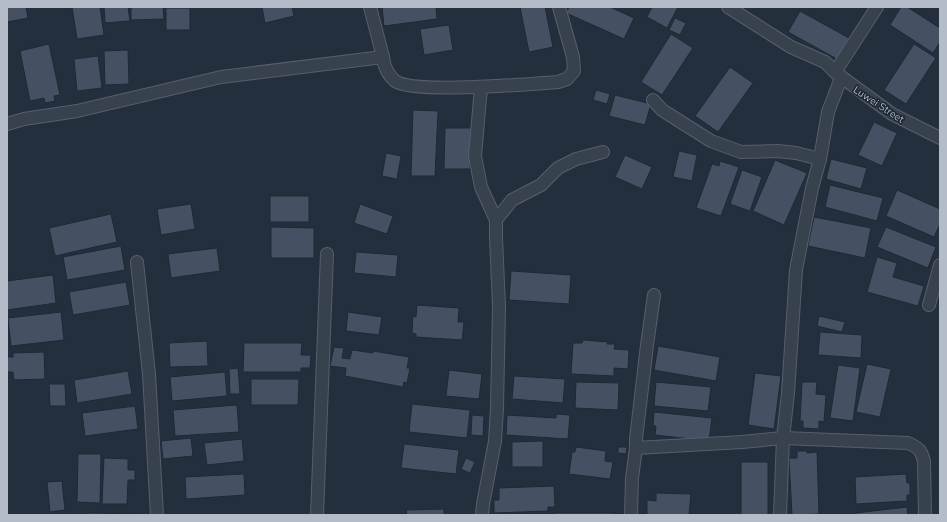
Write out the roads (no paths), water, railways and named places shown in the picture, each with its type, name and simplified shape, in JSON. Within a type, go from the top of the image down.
[{"type":"street","points":[[370,7],[385,69],[396,81],[405,85],[416,86],[481,86],[558,82],[567,79],[574,71],[573,56],[559,7]]},
{"type":"street","name":"Luwei Street","points":[[728,7],[791,47],[825,62],[838,75],[892,114],[940,138]]},
{"type":"street","points":[[780,515],[783,438],[788,393],[796,270],[812,188],[820,159],[828,112],[838,75],[878,7]]},
{"type":"street","points":[[7,124],[24,119],[77,111],[221,77],[383,57]]},
{"type":"street","points":[[481,86],[475,156],[481,187],[496,220],[499,307],[498,408],[495,441],[482,504],[482,515]]},
{"type":"street","points":[[653,100],[662,110],[710,141],[740,152],[778,151],[796,153],[820,159]]},
{"type":"street","points":[[496,220],[512,200],[541,185],[558,168],[576,159],[603,152]]},
{"type":"street","points":[[317,515],[327,254]]},
{"type":"street","points":[[137,262],[149,374],[156,515]]},
{"type":"street","points":[[929,305],[940,265]]},
{"type":"street","points":[[631,515],[632,478],[636,439],[654,295]]},
{"type":"street","points":[[636,448],[742,442],[783,438],[908,443],[918,447],[924,462],[925,515]]}]
